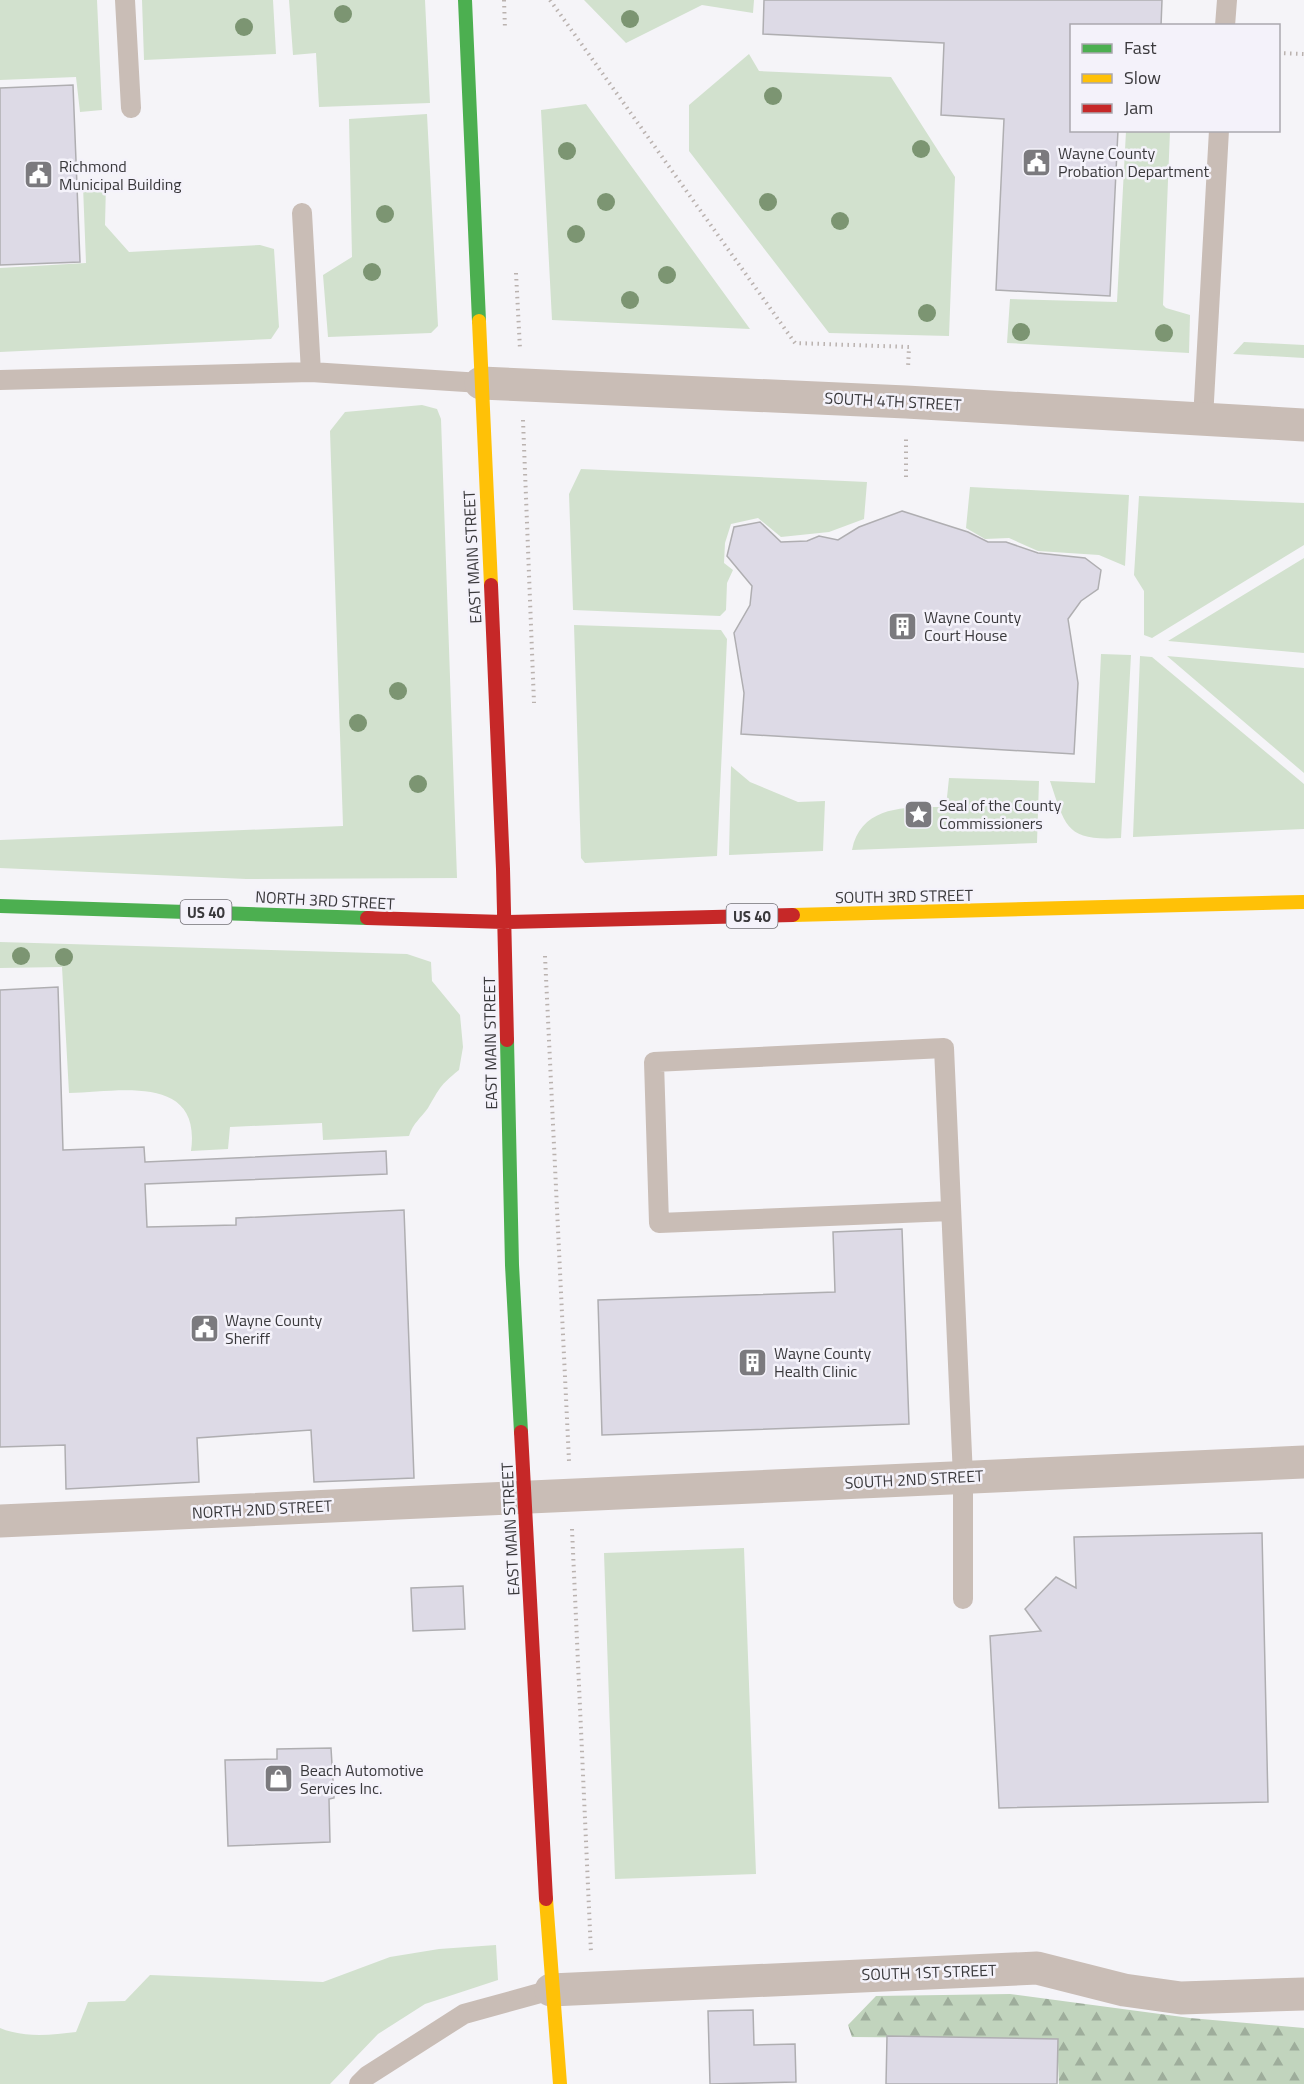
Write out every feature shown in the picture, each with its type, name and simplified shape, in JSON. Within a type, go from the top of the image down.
[{"type":"street","name":"EAST MAIN STREET","points":[[465,0],[504,922],[512,1253],[551,1990],[560,2084]]},
{"type":"street","name":"SOUTH 4TH STREET","points":[[481,383],[906,402],[1304,425]]},
{"type":"street","name":"SOUTH 3RD STREET","points":[[504,922],[1304,902]]},
{"type":"street","name":"NORTH 3RD STREET","points":[[0,906],[504,922]]},
{"type":"street","name":"SOUTH 2ND STREET","points":[[524,1496],[1304,1462]]},
{"type":"street","name":"NORTH 2ND STREET","points":[[0,1521],[524,1496]]},
{"type":"street","name":"SOUTH 1ST STREET","points":[[551,1990],[592,1986],[1037,1968],[1124,1990],[1181,1998],[1304,1994]]},
{"type":"lane","points":[[125,0],[131,108]]},
{"type":"lane","points":[[1226,24],[1227,0]]},
{"type":"lane","points":[[1203,419],[1219,132]]},
{"type":"lane","points":[[302,213],[311,372]]},
{"type":"lane","points":[[0,380],[311,372],[481,383]]},
{"type":"lane","points":[[951,1211],[659,1223],[654,1062],[944,1048],[963,1477],[963,1599]]},
{"type":"lane","points":[[359,2084],[367,2076],[464,2014],[551,1990]]},
{"type":"path","points":[[550,0],[795,343],[909,347],[906,477]]},
{"type":"path","points":[[1280,53],[1304,54]]},
{"type":"path","points":[[547,983],[568,1453]]},
{"type":"path","points":[[573,1550],[592,1986]]},
{"type":"green space","points":[[0,0],[97,0],[102,110],[80,112],[76,77],[0,80]]},
{"type":"green space","points":[[142,0],[273,0],[276,54],[144,60]]},
{"type":"green space","points":[[289,0],[425,0],[430,103],[319,107],[316,53],[293,55]]},
{"type":"green space","points":[[584,0],[754,0],[753,13],[702,5],[626,43]]},
{"type":"green space","points":[[749,54],[759,71],[891,77],[955,177],[949,336],[829,333],[689,151],[689,105]]},
{"type":"green space","points":[[586,104],[750,329],[552,320],[541,110]]},
{"type":"green space","points":[[427,114],[438,326],[431,333],[328,337],[323,275],[352,257],[349,119]]},
{"type":"green space","points":[[1126,132],[1170,132],[1163,305],[1190,315],[1189,353],[1007,343],[1010,299],[1117,302]]},
{"type":"green space","points":[[106,184],[105,225],[129,252],[260,245],[274,249],[279,327],[271,339],[0,352],[0,268],[86,263],[83,186]]},
{"type":"green space","points":[[1244,342],[1304,345],[1304,358],[1233,354]]},
{"type":"green space","points":[[422,405],[437,409],[441,419],[457,878],[246,879],[0,868],[0,840],[343,826],[330,431],[345,412]]},
{"type":"green space","points":[[581,469],[867,482],[864,519],[829,532],[781,537],[758,518],[731,524],[725,543],[724,563],[733,570],[727,583],[726,610],[720,616],[573,610],[569,494]]},
{"type":"green space","points":[[970,487],[1129,495],[1125,566],[1099,555],[1038,551],[1009,538],[985,539],[966,528]]},
{"type":"green space","points":[[1139,496],[1304,503],[1304,545],[1152,638],[1144,635],[1144,591],[1134,575]]},
{"type":"green space","points":[[1304,558],[1304,653],[1168,641]]},
{"type":"green space","points":[[574,625],[721,630],[727,639],[717,856],[585,863],[581,858]]},
{"type":"green space","points":[[1101,654],[1131,655],[1121,838],[1089,837],[1071,829],[1060,811],[1050,781],[1095,783]]},
{"type":"green space","points":[[1140,656],[1152,657],[1304,784],[1304,829],[1133,837]]},
{"type":"green space","points":[[1167,656],[1304,668],[1304,773]]},
{"type":"green space","points":[[731,766],[750,782],[798,802],[825,801],[823,851],[729,855]]},
{"type":"green space","points":[[949,778],[1039,781],[1037,843],[852,850],[857,835],[865,824],[876,816],[902,808],[946,807]]},
{"type":"green space","points":[[0,942],[407,954],[431,962],[432,981],[460,1015],[463,1047],[459,1070],[440,1088],[409,1136],[323,1140],[322,1123],[230,1127],[228,1149],[191,1151],[191,1126],[183,1109],[170,1098],[152,1092],[132,1090],[69,1093],[62,967],[0,968]]},
{"type":"green space","points":[[744,1548],[756,1874],[615,1879],[604,1553]]},
{"type":"green space","points":[[496,1945],[498,1980],[425,2004],[378,2034],[330,2084],[0,2084],[0,2028],[18,2033],[47,2035],[76,2032],[88,2002],[125,2001],[150,1975],[323,1982],[390,1957],[439,1949]]},
{"type":"green space","points":[[1010,1994],[1190,2018],[1304,2028],[1304,2084],[1059,2084],[1057,2039],[852,2037],[848,2025],[876,1996]]},
{"type":"building","points":[[764,0],[1162,0],[1161,24],[1070,24],[1070,132],[1118,132],[1110,296],[996,290],[1004,119],[941,115],[944,43],[763,34]]},
{"type":"building","name":"Richmond Municipal Building","points":[[73,85],[80,262],[0,265],[0,88]]},
{"type":"building","name":"Wayne County Court House","points":[[902,511],[968,532],[988,542],[1006,542],[1038,553],[1085,558],[1101,570],[1098,589],[1081,601],[1068,619],[1078,683],[1074,754],[741,734],[744,693],[734,633],[750,605],[752,586],[727,556],[734,527],[760,522],[781,542],[807,541],[819,536],[838,540],[859,527]]},
{"type":"building","name":"Wayne County Sheriff","points":[[58,987],[63,1150],[144,1147],[145,1162],[386,1151],[387,1174],[145,1184],[147,1227],[236,1225],[236,1218],[404,1210],[414,1478],[314,1482],[311,1430],[197,1438],[199,1482],[66,1489],[65,1445],[0,1447],[0,990]]},
{"type":"building","name":"Wayne County Health Clinic","points":[[902,1229],[909,1424],[602,1435],[598,1300],[835,1292],[833,1232]]},
{"type":"building","points":[[1262,1533],[1268,1802],[999,1808],[990,1636],[1041,1631],[1025,1609],[1056,1577],[1076,1588],[1074,1537]]},
{"type":"building","points":[[463,1586],[465,1629],[413,1631],[411,1588]]},
{"type":"building","name":"Beach Automotive Services Inc.","points":[[331,1748],[334,1798],[329,1799],[330,1842],[228,1846],[225,1760],[277,1759],[277,1749]]},
{"type":"building","points":[[753,2010],[754,2045],[795,2044],[796,2082],[710,2084],[708,2011]]},
{"type":"building","points":[[887,2036],[1058,2039],[1057,2084],[886,2084]]},
{"type":"traffic: fast","points":[[465,0],[479,321]]},
{"type":"traffic: fast","points":[[0,906],[367,918]]},
{"type":"traffic: fast","points":[[507,1040],[512,1265],[521,1432]]},
{"type":"traffic: slow","points":[[479,321],[491,585]]},
{"type":"traffic: slow","points":[[793,915],[1304,902]]},
{"type":"traffic: slow","points":[[546,1899],[560,2084]]},
{"type":"traffic: jam","points":[[491,585],[503,869],[507,1040]]},
{"type":"traffic: jam","points":[[367,918],[504,922],[793,915]]},
{"type":"traffic: jam","points":[[521,1432],[546,1899]]},
{"type":"place","name":"Wayne County Probation Department","points":[[1037,162]]},
{"type":"place","name":"Richmond Municipal Building","points":[[38,175]]},
{"type":"place","name":"Wayne County Court House","points":[[903,626]]},
{"type":"place","name":"Seal of the County Commissioners","points":[[918,814]]},
{"type":"place","name":"Wayne County Sheriff","points":[[204,1329]]},
{"type":"place","name":"Wayne County Health Clinic","points":[[753,1362]]},
{"type":"place","name":"Beach Automotive Services Inc.","points":[[279,1779]]}]
